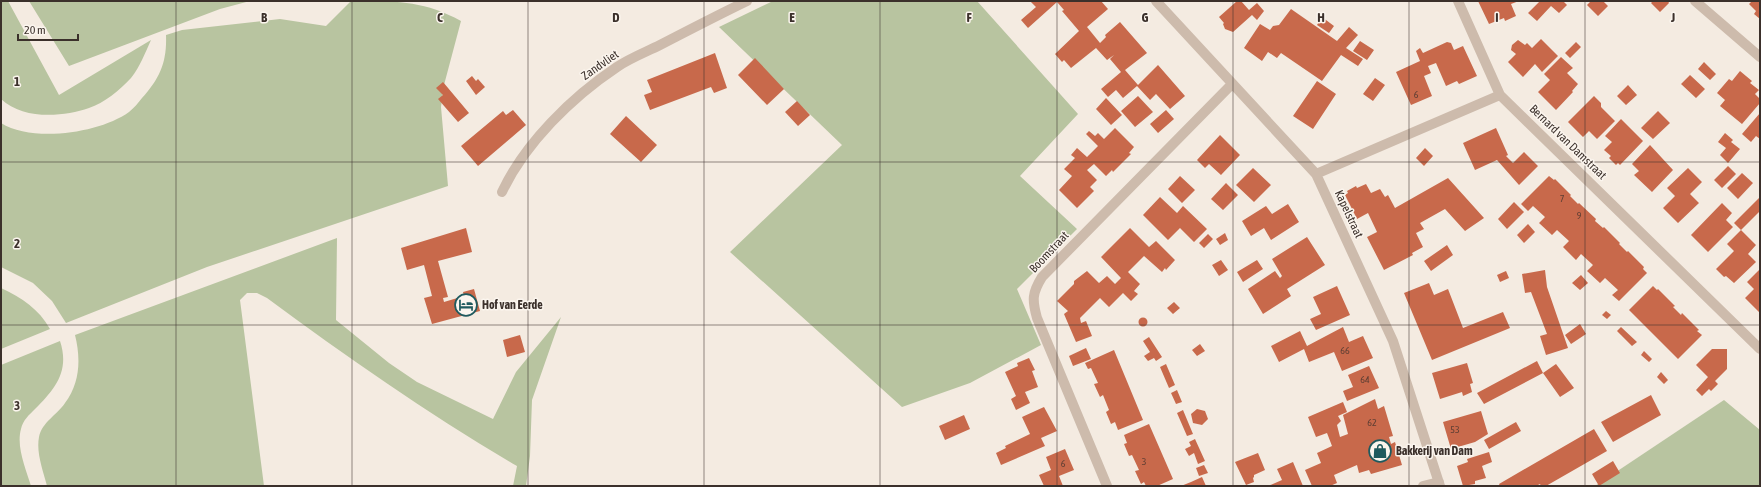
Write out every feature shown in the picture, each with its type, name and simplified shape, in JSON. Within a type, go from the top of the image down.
[{"type":"street","name":"Zandvliet","points":[[502,192],[512,172],[533,143],[577,97],[603,77],[633,58],[747,1]]},
{"type":"street","name":"Kapelstraat","points":[[1156,1],[1316,174],[1393,341],[1440,484]]},
{"type":"street","points":[[1316,174],[1500,95],[1458,1]]},
{"type":"street","points":[[1695,1],[1760,57]]},
{"type":"street","name":"Boomstraat","points":[[1107,486],[1037,318],[1033,303],[1035,288],[1042,277],[1232,84]]},
{"type":"street","name":"Bernard van Damstraat","points":[[1500,95],[1760,349]]},
{"type":"street","points":[[1423,486],[1440,484]]},
{"type":"green space","points":[[1,1],[8,1],[59,95],[151,40],[140,65],[131,78],[122,87],[100,103],[79,111],[56,115],[44,115],[20,111],[1,99]]},
{"type":"green space","points":[[29,1],[250,1],[220,9],[69,66]]},
{"type":"green space","points":[[351,1],[381,1],[421,5],[447,14],[461,21],[444,85],[441,107],[448,186],[207,267],[66,323],[52,301],[33,283],[1,267],[1,123],[14,129],[30,133],[48,134],[84,130],[101,125],[129,112],[148,91],[158,76],[164,62],[166,35],[182,30],[280,19],[326,26]]},
{"type":"green space","points":[[773,1],[977,1],[1078,114],[1020,176],[1077,229],[1017,289],[1041,345],[970,383],[902,407],[730,252],[842,145],[719,27]]},
{"type":"green space","points":[[337,238],[336,320],[389,363],[417,382],[493,419],[516,372],[561,317],[532,400],[530,456],[526,486],[513,486],[517,466],[453,427],[390,385],[267,298],[257,293],[247,293],[240,300],[264,486],[47,486],[38,449],[39,437],[43,427],[62,407],[74,387],[78,370],[78,353],[75,335]]},
{"type":"green space","points":[[1,288],[16,296],[35,310],[50,329],[1,349]]},
{"type":"green space","points":[[60,341],[63,352],[63,361],[59,379],[49,394],[26,418],[21,429],[21,450],[31,486],[1,486],[1,365]]},
{"type":"green space","points":[[1724,400],[1760,430],[1760,486],[1595,486]]},
{"type":"building","points":[[1030,1],[1101,1],[1108,9],[1087,27],[1100,43],[1106,37],[1105,35],[1120,22],[1147,53],[1125,70],[1138,85],[1158,65],[1185,96],[1170,109],[1156,94],[1150,100],[1137,86],[1123,98],[1116,90],[1108,97],[1101,89],[1121,72],[1110,59],[1114,55],[1107,60],[1096,48],[1071,68],[1064,60],[1062,62],[1055,54],[1079,31],[1062,11],[1064,10],[1057,2],[1028,28],[1021,20],[1036,7]]},
{"type":"building","points":[[1237,1],[1241,1],[1249,10],[1257,3],[1264,11],[1257,20],[1252,15],[1233,32],[1225,29],[1224,23],[1219,17]]},
{"type":"building","points":[[1478,1],[1519,1],[1511,4],[1516,16],[1505,21],[1504,18],[1489,24]]},
{"type":"building","points":[[1540,1],[1563,1],[1567,5],[1559,13],[1551,6],[1537,21],[1528,13]]},
{"type":"building","points":[[1591,1],[1603,1],[1608,6],[1598,16],[1587,5]]},
{"type":"building","points":[[1653,1],[1668,1],[1669,3],[1660,12],[1651,3]]},
{"type":"building","points":[[1752,1],[1760,1],[1760,19],[1754,14],[1756,11],[1749,4]]},
{"type":"building","points":[[1291,9],[1337,41],[1349,27],[1358,35],[1346,48],[1363,59],[1358,66],[1341,55],[1322,81],[1281,53],[1277,58],[1268,52],[1262,61],[1244,48],[1260,24],[1270,30],[1273,26],[1279,25]]},
{"type":"building","points":[[1322,17],[1334,26],[1329,33],[1317,25]]},
{"type":"building","points":[[1541,39],[1558,56],[1542,72],[1535,64],[1523,77],[1508,62],[1516,54],[1511,50],[1512,45],[1518,40],[1525,45],[1527,43],[1532,48]]},
{"type":"building","points":[[1360,41],[1374,50],[1367,60],[1353,51]]},
{"type":"building","points":[[1447,42],[1451,43],[1454,50],[1463,46],[1477,76],[1459,84],[1457,81],[1446,86],[1436,63],[1428,66],[1431,73],[1424,76],[1432,96],[1411,105],[1396,72],[1420,61],[1416,51],[1420,48],[1423,53]]},
{"type":"building","points":[[1576,42],[1581,47],[1570,58],[1565,53]]},
{"type":"building","points":[[715,53],[727,88],[714,93],[711,87],[650,110],[644,95],[652,92],[647,80]]},
{"type":"building","points":[[1561,57],[1573,68],[1567,73],[1578,84],[1572,91],[1573,92],[1556,110],[1538,92],[1550,80],[1544,74]]},
{"type":"building","points":[[755,58],[784,89],[767,105],[738,75]]},
{"type":"building","points":[[1704,62],[1716,74],[1710,80],[1698,69]]},
{"type":"building","points":[[1740,71],[1752,81],[1750,83],[1759,90],[1755,94],[1760,99],[1760,103],[1742,124],[1720,106],[1725,100],[1717,93],[1729,79],[1732,81]]},
{"type":"building","points":[[1690,75],[1705,89],[1696,98],[1681,84]]},
{"type":"building","points":[[472,76],[476,81],[478,79],[485,87],[476,95],[466,81]]},
{"type":"building","points":[[1375,78],[1385,85],[1373,101],[1363,94]]},
{"type":"building","points":[[1317,81],[1336,94],[1313,129],[1293,116]]},
{"type":"building","points":[[443,82],[469,113],[458,122],[438,99],[443,95],[436,88]]},
{"type":"building","points":[[1628,85],[1637,95],[1626,105],[1617,96]]},
{"type":"building","points":[[1138,96],[1153,112],[1135,127],[1121,111]]},
{"type":"building","points":[[1594,96],[1601,103],[1601,107],[1615,121],[1597,139],[1589,131],[1583,137],[1568,122]]},
{"type":"building","points":[[1106,98],[1122,115],[1111,125],[1096,109]]},
{"type":"building","points":[[797,101],[810,115],[798,126],[785,112]]},
{"type":"building","points":[[513,110],[526,125],[478,166],[461,146],[503,111],[506,115]]},
{"type":"building","points":[[1166,110],[1174,119],[1158,133],[1150,124]]},
{"type":"building","points":[[1658,111],[1670,123],[1653,139],[1641,128]]},
{"type":"building","points":[[1760,113],[1760,139],[1756,136],[1751,142],[1742,134]]},
{"type":"building","points":[[626,116],[657,145],[641,162],[610,134]]},
{"type":"building","points":[[1621,119],[1643,141],[1620,165],[1618,163],[1616,165],[1609,158],[1611,156],[1604,150],[1612,142],[1605,136]]},
{"type":"building","points":[[1115,128],[1134,147],[1129,153],[1131,154],[1113,172],[1112,170],[1106,176],[1094,164],[1087,170],[1097,180],[1090,187],[1094,191],[1077,208],[1059,190],[1072,176],[1064,169],[1075,158],[1071,155],[1077,148],[1087,157],[1098,146],[1086,134],[1089,131],[1095,136],[1098,133],[1104,139]]},
{"type":"building","points":[[1496,128],[1508,155],[1506,156],[1513,163],[1524,152],[1538,166],[1519,185],[1497,160],[1475,170],[1463,143]]},
{"type":"building","points":[[1725,133],[1733,140],[1731,142],[1740,149],[1728,163],[1720,155],[1726,148],[1718,142]]},
{"type":"building","points":[[1220,135],[1240,155],[1221,175],[1209,164],[1205,168],[1197,160]]},
{"type":"building","points":[[1650,145],[1673,170],[1652,192],[1634,175],[1639,171],[1632,164]]},
{"type":"building","points":[[1425,148],[1433,156],[1424,166],[1416,158]]},
{"type":"building","points":[[1728,166],[1736,174],[1722,188],[1714,180]]},
{"type":"building","points":[[1253,168],[1271,185],[1254,202],[1236,185]]},
{"type":"building","points":[[1688,168],[1702,182],[1690,194],[1699,203],[1678,223],[1663,208],[1675,196],[1667,188]]},
{"type":"building","points":[[1742,173],[1753,183],[1738,199],[1727,188]]},
{"type":"building","points":[[1180,176],[1195,190],[1182,203],[1168,189]]},
{"type":"building","points":[[1549,176],[1554,180],[1555,179],[1578,204],[1579,203],[1596,219],[1595,221],[1603,228],[1604,227],[1627,252],[1628,251],[1644,267],[1643,269],[1647,273],[1619,301],[1612,295],[1618,290],[1605,278],[1600,283],[1587,271],[1593,265],[1581,254],[1576,260],[1563,247],[1569,241],[1557,230],[1552,235],[1539,223],[1545,217],[1533,206],[1528,211],[1521,204]]},
{"type":"building","points":[[1448,178],[1484,218],[1465,231],[1445,209],[1420,223],[1424,229],[1416,233],[1423,247],[1412,253],[1413,255],[1384,270],[1367,237],[1377,232],[1368,213],[1357,219],[1345,195],[1348,193],[1347,191],[1356,186],[1357,188],[1366,184],[1371,193],[1380,189],[1385,197],[1388,195],[1395,208]]},
{"type":"building","points":[[1226,183],[1238,195],[1223,210],[1211,199]]},
{"type":"building","points":[[1160,197],[1177,213],[1183,206],[1207,229],[1194,242],[1180,228],[1168,240],[1143,215]]},
{"type":"building","points":[[1760,197],[1760,211],[1741,230],[1734,223]]},
{"type":"building","points":[[1514,202],[1524,212],[1507,229],[1498,219]]},
{"type":"building","points":[[1722,203],[1732,213],[1726,220],[1733,227],[1708,252],[1691,235]]},
{"type":"building","points":[[1288,204],[1299,222],[1271,240],[1264,228],[1251,236],[1242,221],[1266,206],[1272,214]]},
{"type":"building","points":[[1528,224],[1535,232],[1524,243],[1517,235]]},
{"type":"building","points":[[466,228],[472,252],[438,261],[448,297],[443,298],[444,302],[464,296],[463,292],[474,289],[480,311],[432,324],[424,298],[432,296],[424,265],[407,270],[401,248]]},
{"type":"building","points":[[1130,228],[1149,247],[1156,241],[1175,260],[1166,270],[1165,268],[1162,272],[1144,256],[1128,272],[1140,284],[1134,291],[1138,294],[1131,301],[1123,293],[1109,307],[1100,298],[1080,318],[1081,323],[1086,321],[1092,336],[1076,342],[1064,314],[1068,311],[1057,301],[1074,284],[1074,281],[1087,271],[1099,283],[1107,276],[1115,284],[1121,278],[1101,257]]},
{"type":"building","points":[[1741,230],[1756,245],[1748,254],[1756,262],[1734,283],[1726,276],[1724,277],[1716,269],[1734,251],[1727,244]]},
{"type":"building","points":[[1225,233],[1228,240],[1220,245],[1216,239]]},
{"type":"building","points":[[1208,234],[1213,239],[1204,248],[1199,243]]},
{"type":"building","points":[[1307,237],[1325,265],[1287,289],[1291,296],[1263,314],[1248,289],[1275,271],[1280,278],[1282,276],[1272,259]]},
{"type":"building","points":[[1447,245],[1453,255],[1431,271],[1424,261]]},
{"type":"building","points":[[1221,260],[1228,270],[1219,276],[1212,265]]},
{"type":"building","points":[[1257,260],[1263,269],[1243,282],[1237,272]]},
{"type":"building","points":[[1760,269],[1760,313],[1745,298],[1754,289],[1747,282]]},
{"type":"building","points":[[1545,270],[1547,287],[1568,348],[1546,355],[1540,336],[1547,334],[1531,292],[1525,293],[1522,274]]},
{"type":"building","points":[[1506,271],[1509,278],[1500,282],[1497,275]]},
{"type":"building","points":[[1581,275],[1588,283],[1580,290],[1572,283]]},
{"type":"building","points":[[1429,283],[1434,295],[1448,289],[1463,328],[1503,312],[1510,328],[1432,360],[1404,293]]},
{"type":"building","points":[[1337,286],[1350,315],[1316,330],[1310,319],[1321,314],[1313,297]]},
{"type":"building","points":[[1653,286],[1675,306],[1673,307],[1681,315],[1682,313],[1699,330],[1697,331],[1702,335],[1678,359],[1629,310]]},
{"type":"building","points":[[1174,302],[1180,308],[1173,314],[1167,308]]},
{"type":"building","points":[[1606,311],[1611,315],[1607,319],[1602,315]]},
{"type":"building","points":[[1141,318],[1145,318],[1147,322],[1145,326],[1141,326],[1139,324],[1139,320]]},
{"type":"building","points":[[1580,324],[1586,334],[1571,344],[1565,335]]},
{"type":"building","points":[[1343,327],[1349,342],[1363,336],[1373,358],[1342,371],[1334,352],[1309,362],[1304,349],[1279,362],[1271,346],[1300,331],[1307,346]]},
{"type":"building","points":[[1621,327],[1637,342],[1632,346],[1617,331]]},
{"type":"building","points":[[520,335],[525,352],[507,357],[503,340]]},
{"type":"building","points":[[1149,337],[1162,357],[1156,361],[1154,358],[1148,361],[1144,356],[1150,352],[1143,341]]},
{"type":"building","points":[[1200,344],[1205,351],[1197,356],[1192,350]]},
{"type":"building","points":[[1086,348],[1091,359],[1073,366],[1069,356]]},
{"type":"building","points":[[1712,349],[1727,349],[1727,369],[1715,381],[1718,384],[1711,391],[1709,389],[1702,396],[1696,390],[1708,377],[1696,365]]},
{"type":"building","points":[[1114,350],[1143,420],[1118,430],[1115,422],[1111,424],[1106,412],[1109,410],[1103,395],[1100,397],[1094,384],[1098,383],[1091,368],[1088,369],[1085,363]]},
{"type":"building","points":[[1644,351],[1652,359],[1649,362],[1641,355]]},
{"type":"building","points":[[1029,358],[1035,370],[1032,371],[1038,387],[1025,392],[1030,403],[1016,410],[1011,399],[1016,396],[1005,372],[1018,366],[1017,363]]},
{"type":"building","points":[[1537,361],[1543,373],[1484,404],[1477,393]]},
{"type":"building","points":[[1467,363],[1473,383],[1470,384],[1472,392],[1463,396],[1462,392],[1440,399],[1432,373]]},
{"type":"building","points":[[1166,364],[1175,385],[1169,388],[1160,367]]},
{"type":"building","points":[[1556,364],[1574,388],[1560,397],[1543,373]]},
{"type":"building","points":[[1369,366],[1379,388],[1347,401],[1343,391],[1353,387],[1348,375]]},
{"type":"building","points":[[1661,372],[1668,380],[1664,384],[1657,377]]},
{"type":"building","points":[[1177,390],[1182,402],[1176,404],[1171,393]]},
{"type":"building","points":[[1651,395],[1661,415],[1613,442],[1601,422]]},
{"type":"building","points":[[1375,399],[1378,409],[1384,406],[1393,436],[1389,437],[1391,444],[1395,442],[1402,465],[1371,474],[1369,470],[1359,473],[1357,465],[1334,475],[1337,483],[1330,486],[1312,486],[1305,470],[1321,463],[1317,453],[1332,446],[1327,433],[1316,437],[1308,417],[1343,402],[1347,412],[1338,416],[1341,421],[1337,425],[1340,437],[1348,434],[1343,415]]},
{"type":"building","points":[[1044,407],[1057,431],[1041,438],[1045,446],[1001,465],[996,453],[1006,448],[1005,446],[1030,434],[1022,417]]},
{"type":"building","points":[[1197,409],[1205,411],[1208,419],[1202,425],[1193,423],[1191,414]]},
{"type":"building","points":[[1183,410],[1193,434],[1187,436],[1177,413]]},
{"type":"building","points":[[1481,411],[1488,434],[1475,442],[1451,449],[1443,422]]},
{"type":"building","points":[[964,415],[970,429],[945,440],[939,426]]},
{"type":"building","points":[[1516,422],[1521,431],[1489,449],[1484,440]]},
{"type":"building","points":[[1149,424],[1173,479],[1157,486],[1146,486],[1144,482],[1141,484],[1135,471],[1139,470],[1132,455],[1129,456],[1124,444],[1127,443],[1124,435]]},
{"type":"building","points":[[1594,429],[1607,451],[1546,486],[1541,486],[1540,484],[1536,486],[1500,486],[1499,484]]},
{"type":"building","points":[[1195,439],[1205,461],[1198,464],[1194,453],[1189,456],[1185,449],[1191,446],[1189,442]]},
{"type":"building","points":[[1065,449],[1074,470],[1059,476],[1063,486],[1044,486],[1039,475],[1051,470],[1046,457]]},
{"type":"building","points":[[1489,452],[1492,462],[1482,466],[1486,478],[1475,481],[1475,484],[1463,486],[1457,466],[1468,462],[1467,459]]},
{"type":"building","points":[[1258,453],[1265,470],[1254,475],[1254,482],[1246,485],[1235,462]]},
{"type":"building","points":[[1613,461],[1620,473],[1599,486],[1592,474]]},
{"type":"building","points":[[1293,462],[1303,486],[1268,486],[1282,480],[1277,469]]},
{"type":"building","points":[[1204,465],[1208,473],[1199,476],[1196,468]]},
{"type":"building","points":[[1202,477],[1206,486],[1181,486],[1191,482]]},
{"type":"place","name":"Hof van Eerde","points":[[466,305]]},
{"type":"place","name":"Bakkerij van Dam","points":[[1380,451]]}]
